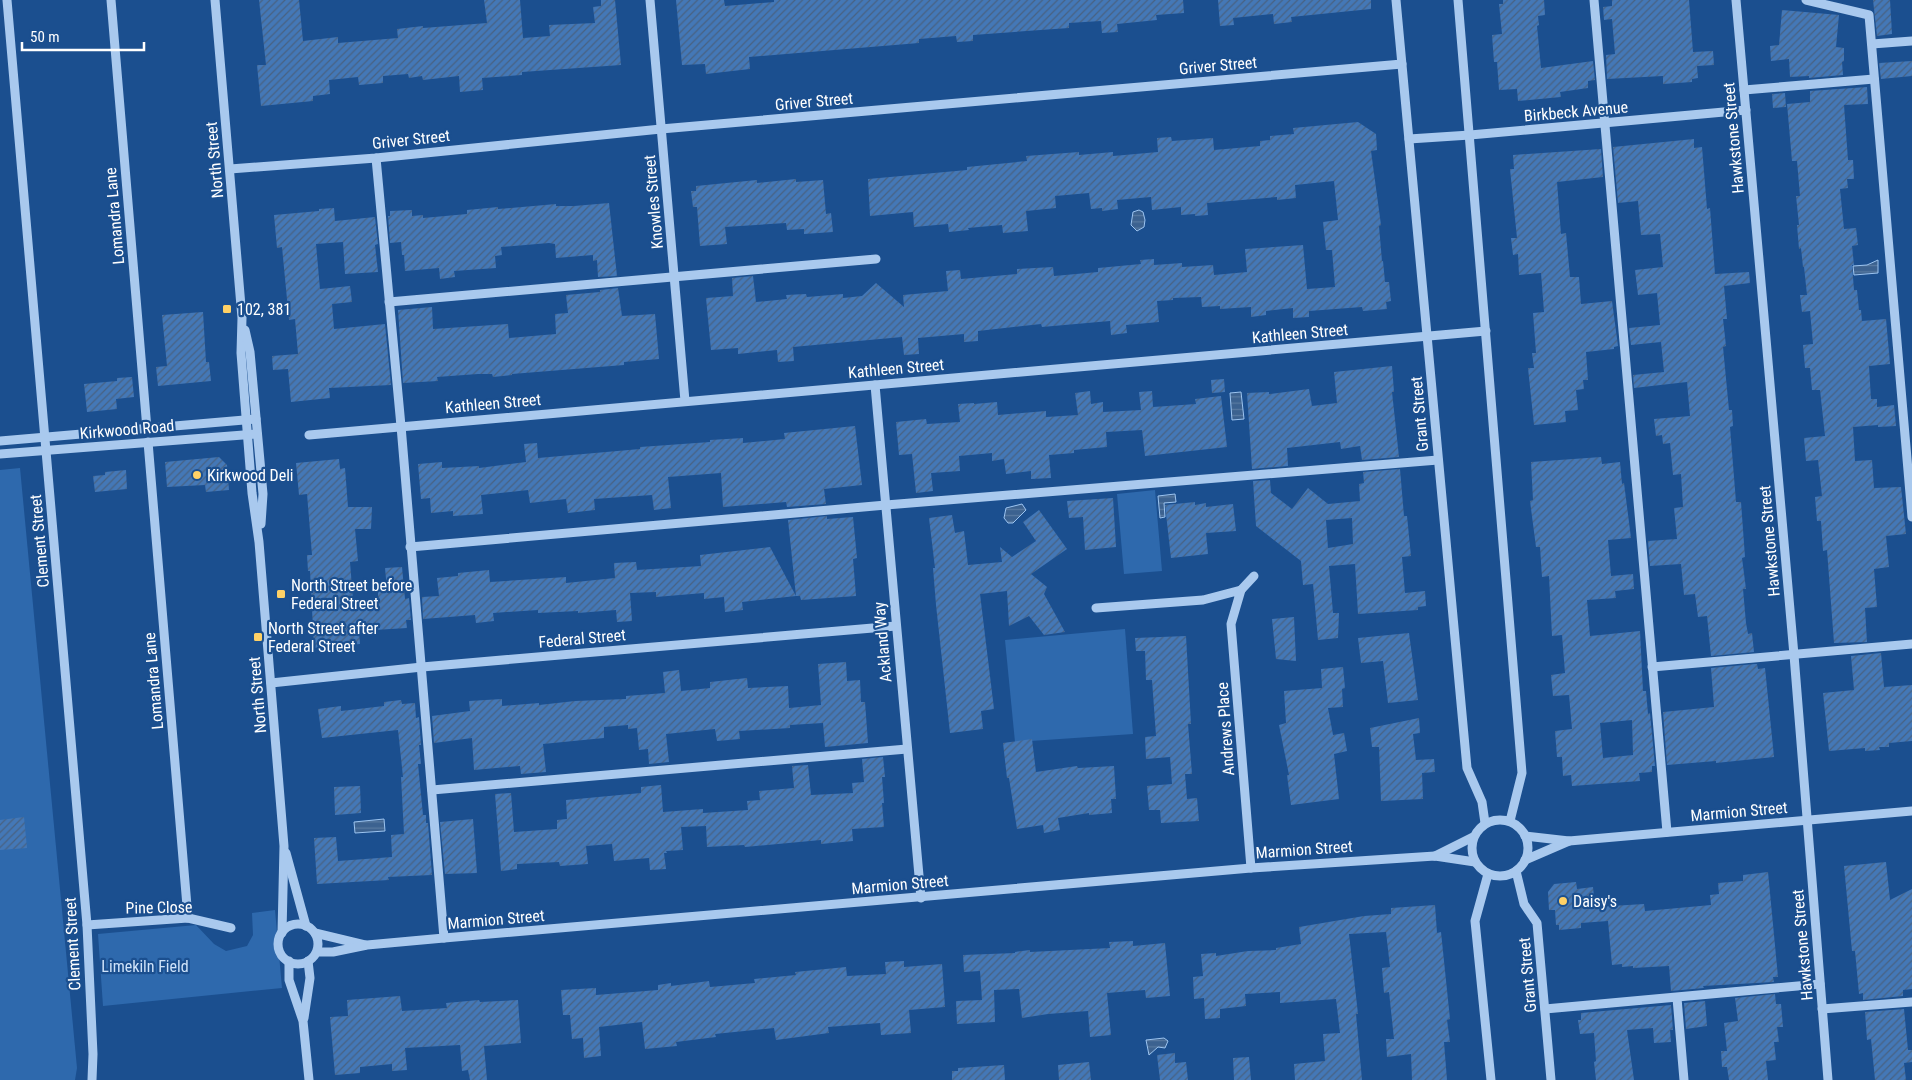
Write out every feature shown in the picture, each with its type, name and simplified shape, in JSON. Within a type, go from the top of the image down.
[{"type":"street","name":"Clement Street","points":[[6,0],[88,925],[93,1054],[92,1080]]},
{"type":"street","name":"Lomandra Lane","points":[[110,0],[147,429]]},
{"type":"street","name":"North Street","points":[[215,0],[242,318],[241,353],[247,434],[252,493],[259,542],[284,846],[282,933]]},
{"type":"street","name":"Knowles Street","points":[[650,0],[684,401]]},
{"type":"street","name":"Grant Street","points":[[1396,0],[1467,768],[1482,802],[1485,823]]},
{"type":"street","points":[[1458,0],[1522,773],[1510,821]]},
{"type":"street","points":[[1594,0],[1667,832]]},
{"type":"street","name":"Hawkstone Street","points":[[1736,0],[1794,655],[1828,1080]]},
{"type":"street","points":[[1806,0],[1869,15],[1912,517]]},
{"type":"street","points":[[1872,44],[1912,41]]},
{"type":"street","name":"Griver Street","points":[[230,169],[376,158],[661,129],[1402,64]]},
{"type":"street","points":[[1744,90],[1874,78]]},
{"type":"street","name":"Birkbeck Avenue","points":[[1409,139],[1746,110]]},
{"type":"street","points":[[376,158],[401,426],[444,938]]},
{"type":"street","points":[[389,302],[876,259]]},
{"type":"street","name":"North Street","points":[[242,318],[250,352],[262,494],[259,542]]},
{"type":"street","name":"Kathleen Street","points":[[309,435],[1486,331]]},
{"type":"street","name":"Ackland Way","points":[[875,385],[921,898]]},
{"type":"street","name":"Kirkwood Road","points":[[0,441],[256,419]]},
{"type":"street","name":"Kirkwood Road","points":[[0,454],[257,434]]},
{"type":"street","name":"Lomandra Lane","points":[[148,442],[188,918]]},
{"type":"street","points":[[410,547],[886,505],[1438,460]]},
{"type":"street","name":"Andrews Place","points":[[1251,868],[1231,624],[1241,590],[1254,576]]},
{"type":"street","points":[[1096,608],[1202,600],[1241,590]]},
{"type":"street","name":"Federal Street","points":[[271,683],[422,667],[896,626]]},
{"type":"street","points":[[1652,667],[1912,644]]},
{"type":"street","points":[[432,790],[907,749]]},
{"type":"street","name":"Marmion Street","points":[[1526,836],[1569,841],[1912,811]]},
{"type":"street","points":[[1502,819],[1510,821],[1522,830],[1526,836],[1528,852],[1525,860],[1516,871],[1508,875],[1488,874],[1475,862],[1471,846],[1473,837],[1485,823],[1502,819]]},
{"type":"street","name":"Marmion Street","points":[[1435,856],[1473,837]]},
{"type":"street","name":"Marmion Street","points":[[1525,860],[1569,841]]},
{"type":"street","name":"North Street","points":[[284,846],[302,904],[306,926]]},
{"type":"street","name":"Marmion Street","points":[[316,952],[333,952],[368,945],[444,938],[1251,868],[1435,856],[1475,862]]},
{"type":"street","name":"Grant Street","points":[[1516,871],[1524,904],[1537,923],[1551,1080]]},
{"type":"street","points":[[1488,874],[1475,921],[1490,1080]]},
{"type":"street","name":"Pine Close","points":[[88,925],[188,918],[231,928]]},
{"type":"street","points":[[296,924],[306,926],[315,933],[317,939],[316,952],[308,962],[301,964],[289,961],[280,952],[279,939],[282,933],[290,926],[296,924]]},
{"type":"street","name":"Marmion Street","points":[[315,933],[368,945]]},
{"type":"street","points":[[289,961],[289,980],[303,1021],[309,1080]]},
{"type":"street","points":[[303,1021],[310,978],[308,962]]},
{"type":"street","points":[[1545,1009],[1820,984]]},
{"type":"street","points":[[1676,998],[1684,1080]]},
{"type":"street","points":[[1822,1009],[1912,1002]]},
{"type":"green space","points":[[20,468],[77,1068],[75,1080],[0,1080],[0,470]]},
{"type":"green space","points":[[1155,490],[1162,571],[1124,574],[1117,494]]},
{"type":"green space","points":[[1125,629],[1133,734],[1015,742],[1005,640]]},
{"type":"green space","name":"Limekiln Field","points":[[275,910],[282,988],[103,1006],[98,934],[196,925],[214,944],[226,951],[247,946],[253,935],[252,913]]},
{"type":"shaded area","points":[[1139,210],[1143,212],[1145,220],[1144,227],[1137,231],[1131,225],[1133,212]]},
{"type":"shaded area","points":[[1878,260],[1878,273],[1854,275],[1853,266],[1867,265]]},
{"type":"shaded area","points":[[1241,392],[1244,419],[1232,420],[1230,393]]},
{"type":"shaded area","points":[[1175,494],[1176,502],[1164,503],[1165,517],[1160,518],[1158,496]]},
{"type":"shaded area","points":[[1022,504],[1026,510],[1013,523],[1008,523],[1004,518],[1006,508]]},
{"type":"shaded area","points":[[384,819],[385,831],[355,833],[354,822]]},
{"type":"shaded area","points":[[1164,1038],[1168,1041],[1165,1048],[1158,1047],[1149,1055],[1146,1040]]},
{"type":"building","points":[[259,0],[299,0],[303,41],[338,37],[338,43],[398,38],[397,29],[487,23],[484,0],[520,0],[523,38],[550,36],[549,25],[595,23],[593,7],[601,6],[601,0],[615,0],[621,65],[522,72],[522,75],[482,78],[483,90],[460,92],[459,76],[423,80],[422,76],[409,78],[408,74],[383,76],[383,83],[359,85],[358,77],[329,80],[330,94],[313,96],[313,101],[261,106],[257,65],[266,65]]},
{"type":"building","points":[[676,0],[724,0],[725,6],[774,2],[774,0],[1183,0],[1184,13],[1156,15],[1157,20],[1117,24],[1118,32],[1102,33],[1101,21],[1069,23],[1069,28],[973,35],[973,41],[957,42],[956,36],[919,39],[919,43],[749,57],[750,69],[706,74],[705,64],[682,65]]},
{"type":"building","points":[[1218,0],[1371,0],[1371,9],[1291,17],[1292,22],[1274,24],[1273,14],[1233,18],[1234,25],[1220,26]]},
{"type":"building","points":[[1503,0],[1544,0],[1545,15],[1538,16],[1539,25],[1537,26],[1541,68],[1593,61],[1595,80],[1588,81],[1588,88],[1560,92],[1561,97],[1518,101],[1517,89],[1499,90],[1497,62],[1494,62],[1492,35],[1502,34],[1499,4],[1503,4]]},
{"type":"building","points":[[1612,0],[1689,0],[1693,52],[1713,51],[1714,65],[1697,66],[1698,78],[1692,79],[1692,82],[1663,84],[1663,76],[1607,79],[1606,55],[1615,54],[1612,19],[1604,20],[1603,7],[1612,6]]},
{"type":"building","points":[[1873,0],[1890,0],[1892,34],[1877,36]]},
{"type":"building","points":[[1782,10],[1839,15],[1836,47],[1844,48],[1843,75],[1809,78],[1809,76],[1790,77],[1789,59],[1771,61],[1770,46],[1779,45]]},
{"type":"building","points":[[1912,61],[1912,76],[1881,79],[1879,63]]},
{"type":"building","points":[[1867,87],[1868,104],[1844,105],[1848,160],[1853,160],[1854,179],[1847,179],[1848,188],[1840,189],[1844,229],[1856,228],[1858,245],[1852,246],[1854,265],[1852,265],[1854,290],[1857,290],[1862,321],[1886,319],[1890,364],[1869,366],[1871,399],[1877,399],[1877,407],[1894,405],[1896,426],[1853,427],[1855,461],[1872,460],[1874,488],[1901,487],[1906,534],[1886,536],[1889,567],[1874,569],[1877,607],[1865,608],[1867,642],[1834,643],[1827,550],[1823,551],[1821,521],[1817,521],[1815,497],[1822,496],[1818,460],[1806,461],[1804,438],[1825,436],[1820,390],[1812,390],[1810,368],[1805,368],[1803,345],[1813,344],[1810,311],[1802,312],[1800,295],[1807,295],[1797,225],[1799,225],[1796,196],[1800,196],[1797,161],[1792,161],[1787,104],[1810,102],[1810,91]]},
{"type":"building","points":[[1785,93],[1786,107],[1773,108],[1772,94]]},
{"type":"building","points":[[1358,122],[1376,134],[1377,150],[1371,151],[1381,225],[1379,226],[1382,261],[1385,282],[1389,282],[1391,301],[1386,302],[1387,309],[1363,311],[1362,307],[1309,311],[1309,317],[1293,318],[1293,308],[1266,311],[1266,315],[1251,317],[1251,307],[1220,309],[1220,306],[1202,307],[1201,297],[1173,298],[1173,300],[1157,301],[1159,322],[1126,325],[1127,333],[1111,335],[1110,321],[1042,327],[1041,324],[978,331],[978,341],[964,342],[964,334],[918,338],[919,354],[904,355],[902,337],[793,347],[794,361],[778,362],[777,350],[738,354],[738,348],[711,350],[706,298],[733,296],[732,278],[753,276],[756,302],[787,299],[786,295],[806,294],[807,297],[843,294],[843,298],[862,296],[876,283],[904,307],[903,295],[948,291],[946,271],[960,270],[961,279],[1017,274],[1017,269],[1053,267],[1054,276],[1098,272],[1098,268],[1141,264],[1140,260],[1154,259],[1154,265],[1182,263],[1182,267],[1213,265],[1214,275],[1247,272],[1245,249],[1303,245],[1307,289],[1335,287],[1332,250],[1326,250],[1323,222],[1338,220],[1334,181],[1295,185],[1296,198],[1277,200],[1277,197],[1207,203],[1208,215],[1195,216],[1195,214],[1181,215],[1181,207],[1152,210],[1151,197],[1117,200],[1118,209],[1102,211],[1102,208],[1091,209],[1089,193],[1055,196],[1056,208],[1026,211],[1028,231],[1003,233],[1002,225],[949,232],[948,224],[914,227],[913,212],[870,216],[868,179],[967,170],[967,167],[1027,161],[1026,156],[1079,152],[1079,155],[1113,152],[1113,156],[1158,152],[1157,138],[1171,137],[1172,141],[1213,138],[1214,150],[1260,146],[1260,141],[1270,140],[1270,136],[1294,134],[1293,128]]},
{"type":"building","points":[[1694,139],[1694,148],[1702,147],[1707,209],[1710,208],[1715,274],[1749,272],[1750,283],[1724,286],[1727,319],[1723,319],[1726,346],[1723,347],[1729,410],[1732,410],[1733,426],[1730,427],[1736,502],[1741,502],[1745,557],[1742,558],[1746,589],[1743,589],[1746,623],[1748,634],[1752,633],[1754,652],[1711,656],[1707,616],[1698,617],[1695,594],[1684,595],[1681,564],[1650,566],[1648,541],[1677,539],[1674,508],[1683,507],[1681,474],[1673,475],[1670,443],[1663,444],[1662,435],[1656,436],[1654,419],[1690,416],[1687,382],[1634,388],[1633,375],[1664,372],[1661,342],[1631,345],[1629,328],[1660,325],[1657,293],[1638,295],[1635,270],[1663,267],[1660,234],[1641,235],[1638,201],[1618,203],[1613,147]]},
{"type":"building","points":[[1601,149],[1603,177],[1557,182],[1561,234],[1566,233],[1570,277],[1579,277],[1581,304],[1612,301],[1618,346],[1614,347],[1614,349],[1586,352],[1588,380],[1583,380],[1584,389],[1576,390],[1578,410],[1565,411],[1566,422],[1534,425],[1528,368],[1534,368],[1532,353],[1536,353],[1533,313],[1544,312],[1541,273],[1519,275],[1518,254],[1513,255],[1511,238],[1517,238],[1510,169],[1514,169],[1513,155]]},
{"type":"building","points":[[796,179],[796,182],[823,180],[826,214],[831,213],[833,232],[804,234],[804,229],[787,230],[786,223],[725,227],[727,244],[700,246],[697,207],[693,207],[691,191],[696,191],[696,186],[757,180],[757,183]]},
{"type":"building","points":[[609,203],[617,276],[598,277],[597,260],[593,261],[593,255],[556,258],[555,244],[549,243],[501,247],[502,255],[495,256],[496,268],[454,271],[455,277],[440,279],[439,268],[405,271],[401,242],[390,243],[388,216],[390,216],[390,211],[412,210],[412,216],[423,215],[423,218],[467,214],[467,210],[498,207],[498,209],[556,204],[556,206],[574,206]]},
{"type":"building","points":[[334,208],[335,221],[375,217],[378,244],[375,245],[378,272],[345,274],[343,242],[316,244],[320,289],[350,286],[352,302],[332,304],[334,329],[385,324],[391,385],[329,388],[330,398],[291,402],[288,369],[273,370],[272,356],[298,354],[295,319],[289,320],[282,247],[277,248],[274,215]]},
{"type":"building","points":[[618,288],[622,316],[655,314],[659,359],[624,362],[624,365],[493,377],[492,374],[478,374],[437,377],[438,381],[403,383],[398,310],[432,307],[433,329],[508,324],[509,338],[556,334],[555,314],[568,313],[566,295],[600,292],[600,290]]},
{"type":"building","points":[[203,312],[206,362],[209,362],[211,381],[158,386],[156,367],[167,366],[162,315]]},
{"type":"building","points":[[1392,366],[1394,392],[1392,392],[1399,457],[1362,460],[1360,446],[1341,449],[1340,442],[1287,448],[1288,466],[1252,469],[1247,393],[1269,392],[1269,394],[1309,389],[1312,406],[1337,403],[1334,372]]},
{"type":"building","points":[[132,377],[134,397],[116,399],[117,409],[87,412],[84,384],[117,381],[117,378]]},
{"type":"building","points":[[1224,379],[1225,392],[1212,393],[1211,380]]},
{"type":"building","points":[[1090,391],[1091,404],[1103,402],[1103,412],[1141,410],[1139,392],[1152,391],[1153,407],[1196,404],[1195,399],[1221,396],[1227,447],[1145,456],[1142,430],[1106,432],[1107,447],[1074,450],[1074,453],[1049,455],[1051,478],[1031,479],[1031,471],[1006,474],[1004,459],[992,461],[992,453],[959,456],[960,471],[931,473],[933,491],[916,493],[912,454],[899,455],[896,422],[926,419],[927,424],[960,422],[958,404],[997,402],[998,415],[1046,411],[1046,417],[1078,415],[1075,393]]},
{"type":"building","points":[[855,426],[862,485],[824,489],[826,504],[787,507],[786,502],[723,507],[721,473],[668,477],[671,508],[654,510],[652,495],[594,499],[595,510],[568,513],[566,499],[530,503],[528,490],[481,495],[483,514],[453,516],[453,511],[431,513],[430,498],[421,499],[418,464],[442,462],[442,468],[479,466],[479,468],[526,462],[524,444],[537,443],[538,458],[640,449],[640,447],[710,442],[710,440],[743,438],[743,443],[785,439],[784,433]]},
{"type":"building","name":"Kirkwood Deli","points":[[219,457],[227,465],[229,490],[206,492],[205,485],[167,487],[165,462]]},
{"type":"building","points":[[1601,457],[1602,464],[1620,462],[1631,538],[1608,540],[1611,576],[1633,574],[1634,589],[1615,591],[1616,598],[1587,600],[1590,636],[1640,631],[1643,691],[1646,691],[1648,714],[1650,713],[1655,766],[1652,766],[1652,772],[1639,773],[1640,781],[1572,786],[1571,775],[1563,776],[1562,757],[1557,757],[1555,731],[1572,729],[1569,695],[1553,696],[1551,675],[1565,673],[1562,635],[1552,636],[1549,576],[1542,577],[1540,547],[1536,547],[1530,501],[1533,500],[1531,462]],"holes":[[[1632,720],[1633,755],[1603,758],[1600,723]]]},
{"type":"building","points":[[339,459],[340,469],[345,468],[348,507],[372,507],[371,529],[355,529],[358,561],[350,562],[353,600],[378,599],[378,591],[387,590],[385,568],[402,567],[405,599],[409,598],[411,620],[406,620],[407,628],[359,631],[360,644],[314,648],[310,571],[308,571],[307,555],[312,555],[307,494],[299,495],[296,463]]},
{"type":"building","points":[[1400,469],[1404,516],[1407,516],[1411,556],[1402,557],[1405,593],[1425,591],[1426,606],[1418,607],[1418,610],[1358,614],[1355,564],[1329,566],[1333,613],[1339,613],[1338,638],[1318,640],[1313,584],[1303,585],[1301,561],[1256,526],[1253,481],[1270,480],[1271,493],[1292,509],[1308,488],[1328,504],[1360,501],[1359,484],[1364,483],[1363,472]],"holes":[[[1352,518],[1353,544],[1328,548],[1326,520]]]},
{"type":"building","points":[[126,470],[127,489],[95,492],[93,476],[105,475],[105,472]]},
{"type":"building","points":[[1113,498],[1116,547],[1085,550],[1083,517],[1069,518],[1067,501]]},
{"type":"building","points":[[1195,502],[1195,505],[1206,503],[1206,507],[1233,504],[1236,531],[1206,533],[1208,554],[1171,558],[1165,505]]},
{"type":"building","points":[[1039,510],[1067,549],[1031,574],[1047,587],[1044,594],[1065,632],[1044,635],[1029,616],[1009,626],[1007,591],[980,594],[994,709],[981,711],[983,729],[950,733],[929,518],[952,515],[955,533],[964,531],[968,565],[1002,562],[1000,547],[1012,557],[1036,541],[1023,522]]},
{"type":"building","points":[[827,516],[827,519],[853,517],[857,558],[853,559],[856,596],[801,600],[800,596],[796,596],[788,520]]},
{"type":"building","points":[[770,547],[796,596],[742,602],[743,610],[725,612],[724,597],[704,599],[704,593],[656,597],[656,592],[630,593],[632,621],[617,622],[616,610],[578,613],[578,611],[538,613],[538,610],[493,613],[494,621],[476,623],[475,615],[423,619],[422,597],[439,596],[437,578],[458,576],[458,573],[489,570],[490,582],[566,577],[566,583],[615,578],[614,563],[636,562],[637,570],[701,566],[700,555]]},
{"type":"building","points":[[1294,617],[1296,661],[1276,659],[1272,619]]},
{"type":"building","points":[[1409,633],[1418,700],[1388,703],[1383,661],[1361,663],[1358,638]]},
{"type":"building","points":[[1186,636],[1191,724],[1188,724],[1192,774],[1185,774],[1187,799],[1197,798],[1199,821],[1161,823],[1160,810],[1149,810],[1147,786],[1172,784],[1170,757],[1146,759],[1145,737],[1156,736],[1152,680],[1146,680],[1145,651],[1136,651],[1135,638]]},
{"type":"building","points":[[1881,653],[1884,687],[1912,685],[1912,741],[1889,743],[1889,747],[1879,747],[1880,750],[1865,751],[1865,748],[1829,751],[1823,693],[1854,690],[1851,656]]},
{"type":"building","points":[[846,662],[847,681],[860,680],[861,702],[865,702],[868,743],[825,747],[823,723],[790,725],[790,728],[739,731],[740,739],[717,741],[715,729],[666,734],[669,762],[649,764],[648,749],[639,750],[637,728],[628,729],[628,725],[604,727],[604,738],[543,744],[546,772],[521,774],[520,766],[474,770],[472,738],[434,743],[432,716],[470,711],[469,701],[502,699],[502,706],[626,699],[626,696],[665,693],[663,672],[679,670],[681,691],[710,688],[710,682],[747,678],[748,688],[788,686],[789,708],[821,705],[818,664]]},
{"type":"building","points":[[1757,664],[1758,669],[1765,668],[1774,757],[1716,763],[1716,761],[1667,765],[1663,712],[1714,707],[1711,668]]},
{"type":"building","points":[[1343,667],[1345,688],[1342,689],[1343,707],[1328,708],[1333,735],[1344,733],[1347,751],[1334,754],[1339,799],[1291,805],[1287,775],[1289,775],[1279,725],[1286,723],[1284,691],[1322,688],[1321,669]]},
{"type":"building","points":[[401,700],[402,704],[415,703],[416,718],[419,717],[421,764],[418,764],[423,815],[426,815],[426,823],[428,823],[432,875],[388,877],[389,880],[317,884],[314,838],[336,837],[338,861],[392,857],[391,835],[404,834],[401,777],[403,777],[398,730],[322,738],[318,709],[341,706],[341,711],[384,706],[384,702]]},
{"type":"building","points":[[1419,718],[1420,733],[1413,734],[1416,760],[1434,759],[1435,772],[1422,773],[1423,799],[1381,801],[1379,747],[1372,747],[1370,728]]},
{"type":"building","points":[[1032,739],[1036,772],[1077,766],[1078,768],[1114,766],[1116,799],[1111,799],[1112,813],[1089,815],[1089,813],[1058,818],[1060,830],[1044,833],[1043,825],[1017,829],[1009,778],[1007,778],[1003,743]]},
{"type":"building","points":[[883,757],[885,777],[882,777],[884,827],[852,829],[853,841],[821,844],[821,840],[745,847],[744,845],[707,847],[706,826],[681,827],[683,850],[666,851],[667,853],[664,853],[666,869],[650,870],[649,858],[614,861],[612,844],[586,846],[588,864],[560,866],[559,862],[517,864],[517,869],[501,871],[495,794],[511,793],[514,832],[557,829],[557,820],[567,819],[566,800],[641,793],[641,787],[661,785],[663,812],[703,809],[703,813],[748,810],[747,801],[760,800],[759,791],[794,788],[792,766],[808,765],[811,795],[853,793],[852,783],[864,782],[862,759]]},
{"type":"building","points":[[360,786],[361,813],[335,815],[334,787]]},
{"type":"building","points":[[24,817],[27,848],[0,850],[0,820]]},
{"type":"building","points":[[473,819],[477,873],[445,874],[440,822]]},
{"type":"building","points":[[1886,862],[1890,900],[1912,889],[1912,989],[1903,990],[1903,996],[1863,1000],[1863,993],[1859,994],[1855,951],[1852,951],[1844,866]]},
{"type":"building","points":[[1768,872],[1778,977],[1773,977],[1774,982],[1703,986],[1704,988],[1671,991],[1669,966],[1633,968],[1633,966],[1622,967],[1622,964],[1612,965],[1608,921],[1581,923],[1581,928],[1559,930],[1559,925],[1556,925],[1555,910],[1549,910],[1548,892],[1554,884],[1576,882],[1577,889],[1593,887],[1595,907],[1644,904],[1645,911],[1711,905],[1710,895],[1719,894],[1718,883],[1743,881],[1743,875]]},
{"type":"building","points":[[1435,905],[1437,933],[1441,932],[1450,1019],[1447,1020],[1450,1042],[1444,1042],[1447,1080],[1412,1080],[1411,1054],[1387,1057],[1386,1039],[1394,1039],[1389,992],[1384,993],[1382,968],[1390,967],[1386,932],[1349,934],[1358,1014],[1356,1014],[1362,1080],[1295,1080],[1294,1064],[1325,1061],[1323,1034],[1340,1033],[1336,999],[1280,1003],[1280,992],[1245,994],[1246,1006],[1220,1009],[1220,1018],[1205,1019],[1204,998],[1194,999],[1193,977],[1203,976],[1201,954],[1216,953],[1216,956],[1248,951],[1276,950],[1276,948],[1301,944],[1299,927],[1364,916],[1391,914],[1391,908]]},
{"type":"building","points":[[1133,941],[1133,946],[1165,943],[1170,996],[1146,998],[1145,990],[1107,993],[1111,1035],[1090,1037],[1088,1011],[1022,1018],[1019,989],[994,990],[995,1022],[957,1024],[956,1001],[982,1000],[980,971],[964,972],[963,955],[1015,953],[1030,950],[1030,952],[1110,948],[1109,942]]},
{"type":"building","points":[[904,961],[904,967],[942,964],[945,1007],[909,1010],[911,1033],[881,1035],[880,1023],[828,1027],[829,1033],[776,1040],[774,1028],[715,1034],[716,1037],[676,1042],[677,1046],[645,1049],[642,1022],[599,1027],[601,1056],[584,1058],[583,1038],[572,1039],[570,1015],[563,1015],[561,990],[596,988],[596,995],[658,990],[658,985],[671,983],[671,986],[709,981],[710,987],[755,983],[754,979],[796,975],[795,972],[846,967],[847,976],[886,974],[885,962]]},
{"type":"building","points":[[1775,994],[1776,1004],[1781,1004],[1783,1027],[1777,1027],[1779,1042],[1774,1042],[1776,1060],[1766,1061],[1768,1080],[1729,1080],[1727,1067],[1722,1067],[1721,1051],[1727,1051],[1724,1023],[1738,1021],[1735,998]]},
{"type":"building","points":[[400,996],[402,1011],[447,1008],[446,1003],[479,1000],[480,1002],[518,1000],[521,1043],[484,1046],[487,1080],[470,1080],[468,1070],[462,1071],[460,1045],[405,1048],[407,1070],[392,1071],[392,1064],[360,1067],[360,1073],[335,1075],[330,1017],[348,1016],[347,1000]]},
{"type":"building","points":[[1705,1001],[1707,1026],[1686,1029],[1684,1003]]},
{"type":"building","points":[[1671,1005],[1673,1030],[1670,1030],[1671,1042],[1654,1043],[1653,1028],[1627,1030],[1634,1080],[1596,1080],[1594,1033],[1580,1034],[1578,1020],[1581,1020],[1581,1013]]},
{"type":"building","points":[[1904,1009],[1908,1050],[1912,1050],[1912,1062],[1904,1063],[1906,1080],[1875,1080],[1871,1039],[1867,1040],[1865,1012]]},
{"type":"building","points":[[1175,1053],[1175,1063],[1186,1062],[1188,1080],[1160,1080],[1157,1055]]},
{"type":"building","points":[[1249,1057],[1251,1080],[1234,1080],[1233,1058]]},
{"type":"building","points":[[1089,1062],[1091,1080],[1059,1080],[1058,1065]]},
{"type":"building","points":[[1004,1065],[1005,1080],[952,1080],[952,1071],[958,1071],[958,1068]]},
{"type":"place","name":"102, 381","points":[[227,309]]},
{"type":"place","name":"Kirkwood Deli","points":[[197,475]]},
{"type":"place","name":"North Street before Federal Street","points":[[281,594]]},
{"type":"place","name":"North Street after Federal Street","points":[[258,637]]},
{"type":"place","name":"Daisy's","points":[[1563,901]]}]
